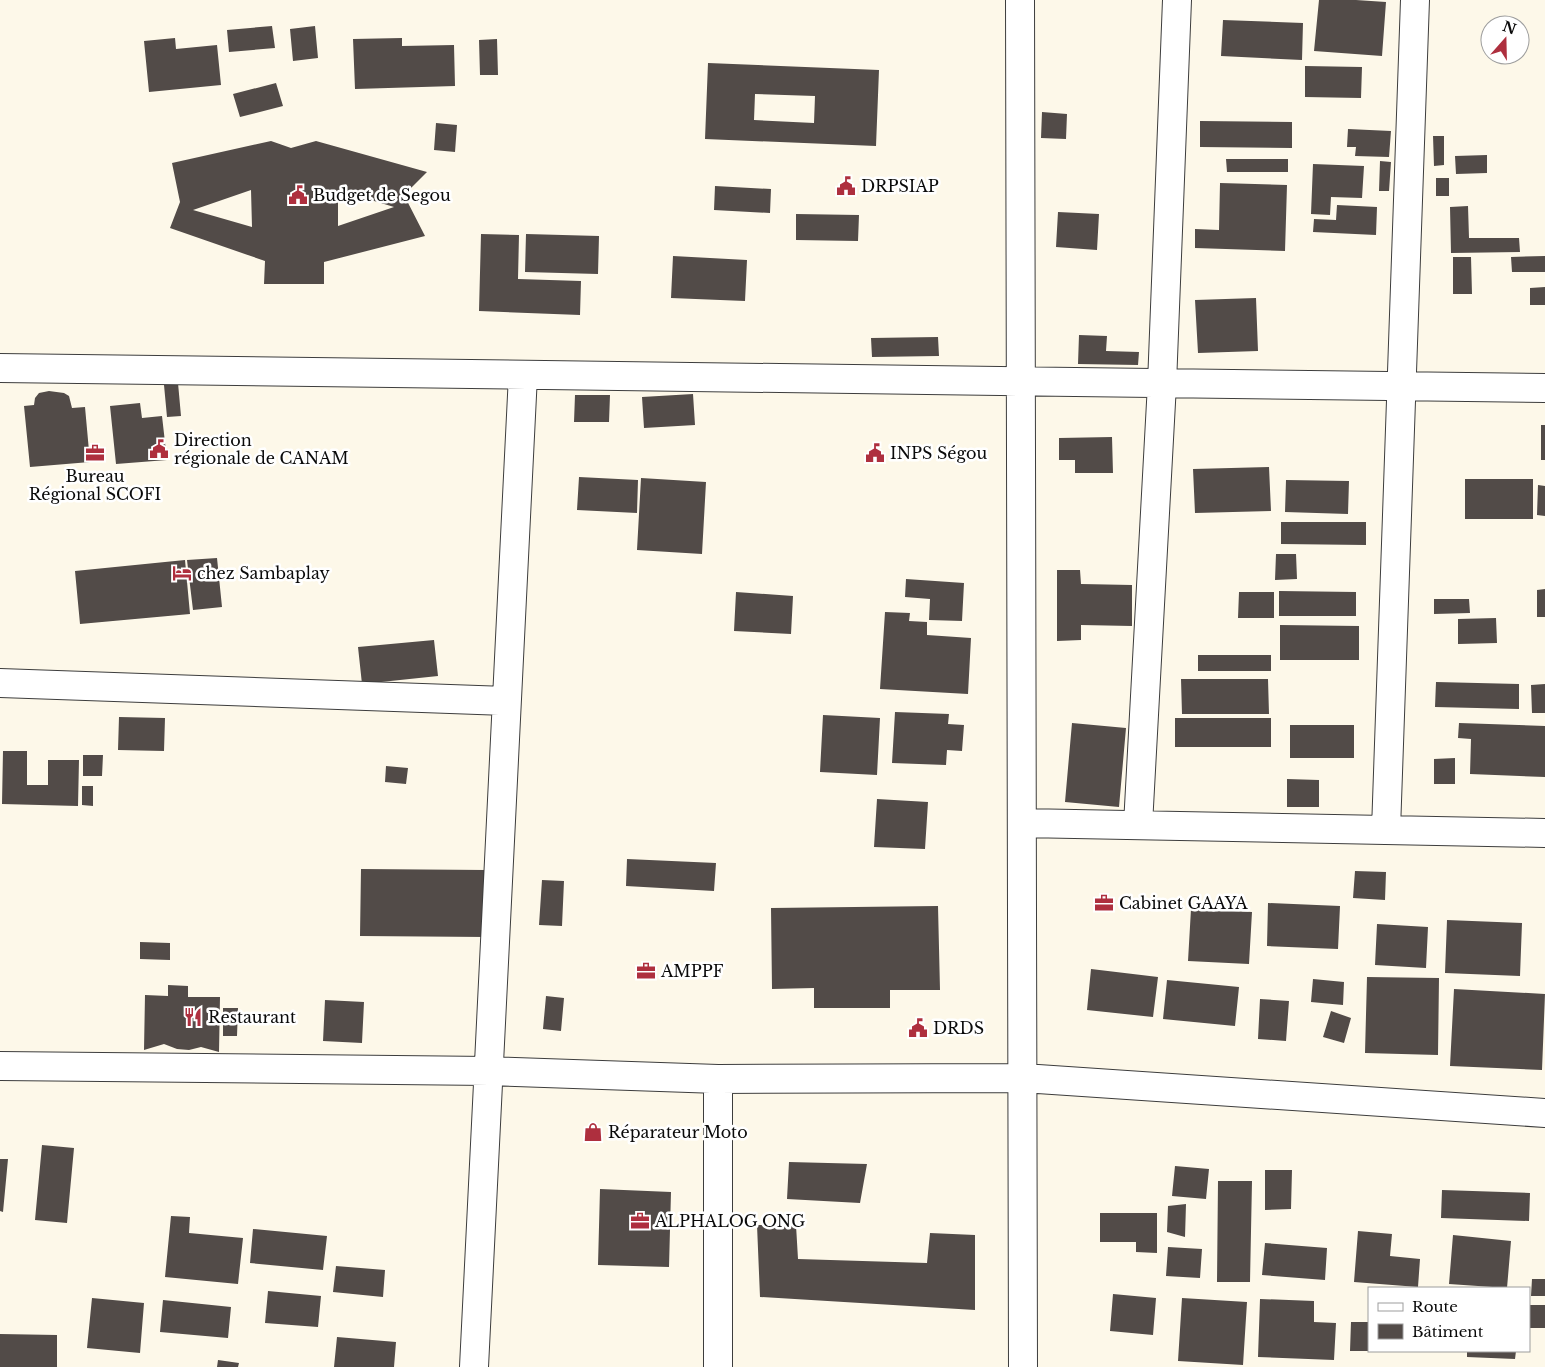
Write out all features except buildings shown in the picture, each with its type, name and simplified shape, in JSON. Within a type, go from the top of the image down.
[{"type":"street","points":[[1020,0],[1023,1367]]},
{"type":"street","points":[[1138,825],[1162,384],[1177,0]]},
{"type":"street","points":[[1386,830],[1415,0]]},
{"type":"street","points":[[0,368],[1545,388]]},
{"type":"street","points":[[474,1367],[523,375]]},
{"type":"street","points":[[0,683],[506,701]]},
{"type":"street","points":[[1022,823],[1545,833]]},
{"type":"street","points":[[0,1066],[489,1071],[718,1079],[1023,1078],[1545,1113]]},
{"type":"street","points":[[718,1079],[718,1367]]},
{"type":"place","name":"DRPSIAP","points":[[846,186]]},
{"type":"place","name":"Budget de Segou","points":[[298,195]]},
{"type":"place","name":"Direction régionale de CANAM","points":[[159,449]]},
{"type":"place","name":"Bureau Régional SCOFI","points":[[95,453]]},
{"type":"place","name":"INPS Ségou","points":[[875,453]]},
{"type":"place","name":"chez Sambaplay","points":[[182,573]]},
{"type":"place","name":"Cabinet GAAYA","points":[[1104,903]]},
{"type":"place","name":"AMPPF","points":[[646,971]]},
{"type":"place","name":"Restaurant","points":[[193,1017]]},
{"type":"place","name":"DRDS","points":[[918,1028]]},
{"type":"place","name":"Réparateur Moto","points":[[593,1132]]},
{"type":"place","name":"ALPHALOG ONG","points":[[640,1221]]}]
